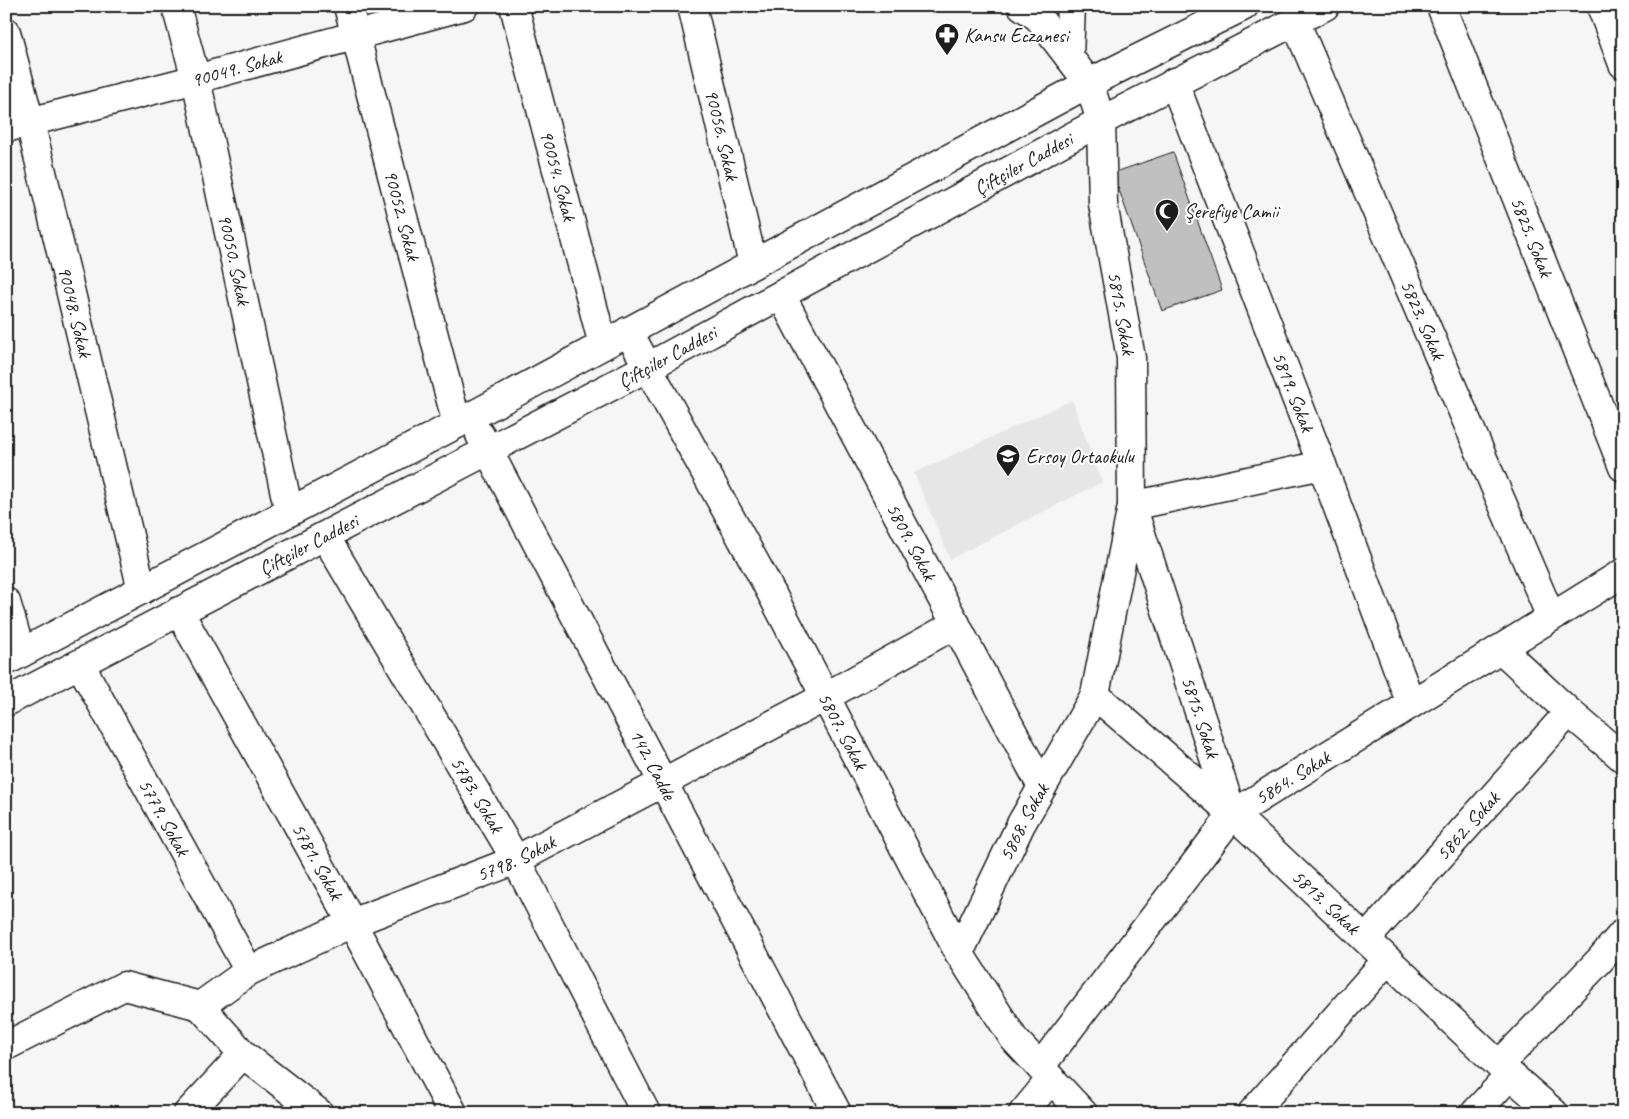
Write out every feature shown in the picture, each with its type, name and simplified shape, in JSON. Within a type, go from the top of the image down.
[{"type":"street","name":"90050. Sokak","points":[[176,6],[196,79],[289,512]]},
{"type":"street","name":"90052. Sokak","points":[[348,6],[464,421]]},
{"type":"street","name":"90049. Sokak","points":[[18,125],[464,6]]},
{"type":"street","name":"90054. Sokak","points":[[514,6],[603,345]]},
{"type":"street","name":"90056. Sokak","points":[[692,6],[753,264]]},
{"type":"street","points":[[1022,6],[1038,17],[1090,83]]},
{"type":"street","points":[[1069,56],[1071,6]]},
{"type":"street","name":"Çiftçiler Caddesi","points":[[14,657],[464,421],[1090,83],[1244,6]]},
{"type":"street","name":"Çiftçiler Caddesi","points":[[6,702],[648,367],[1101,120],[1325,6]]},
{"type":"street","name":"5825. Sokak","points":[[1441,6],[1615,424],[1623,467]]},
{"type":"street","points":[[1601,6],[1623,64]]},
{"type":"street","name":"5823. Sokak","points":[[1295,21],[1551,618]]},
{"type":"street","name":"90048. Sokak","points":[[6,32],[18,125],[142,590]]},
{"type":"street","name":"5819. Sokak","points":[[1174,82],[1412,704]]},
{"type":"street","name":"5815. Sokak","points":[[1090,83],[1101,120],[1103,204],[1131,358],[1132,506],[1095,694]]},
{"type":"street","name":"5809. Sokak","points":[[781,295],[1042,788]]},
{"type":"street","name":"5807. Sokak","points":[[628,331],[764,579],[959,953],[1014,1039],[1083,1113]]},
{"type":"street","name":"142. Cadde","points":[[464,421],[488,451],[837,1113]]},
{"type":"street","points":[[1132,506],[1322,465]]},
{"type":"street","name":"5815. Sokak","points":[[1132,506],[1233,814]]},
{"type":"street","name":"5783. Sokak","points":[[325,536],[516,860],[637,1108]]},
{"type":"street","name":"5864. Sokak","points":[[1023,1113],[1045,1073],[1233,814],[1623,573]]},
{"type":"street","points":[[6,602],[14,657]]},
{"type":"street","name":"5781. Sokak","points":[[179,611],[352,923],[453,1113]]},
{"type":"street","name":"5798. Sokak","points":[[200,1006],[249,971],[352,923],[516,860],[825,696],[956,624]]},
{"type":"street","points":[[1500,649],[1623,758]]},
{"type":"street","name":"5779. Sokak","points":[[80,664],[249,971]]},
{"type":"street","name":"5868. Sokak","points":[[959,953],[1021,824],[1095,694]]},
{"type":"street","name":"5813. Sokak","points":[[1095,694],[1233,814],[1504,1070],[1554,1113]]},
{"type":"street","name":"5862. Sokak","points":[[1366,940],[1569,712]]},
{"type":"street","points":[[1475,1113],[1504,1070],[1623,933]]},
{"type":"street","points":[[1252,1113],[1387,960]]},
{"type":"street","points":[[6,1046],[124,986],[200,1006],[243,1054],[319,1113]]},
{"type":"street","points":[[188,1113],[243,1054]]},
{"type":"shaded area","name":"Ersoy Ortaokulu","points":[[1072,400],[1102,482],[950,559],[914,473]]},
{"type":"building","name":"Şerefiye Camii","points":[[1173,152],[1222,290],[1162,311],[1113,173]]},
{"type":"place","name":"Kansu Eczanesi","points":[[947,56]]},
{"type":"place","name":"Şerefiye Camii","points":[[1167,232]]},
{"type":"place","name":"Ersoy Ortaokulu","points":[[1008,477]]}]
